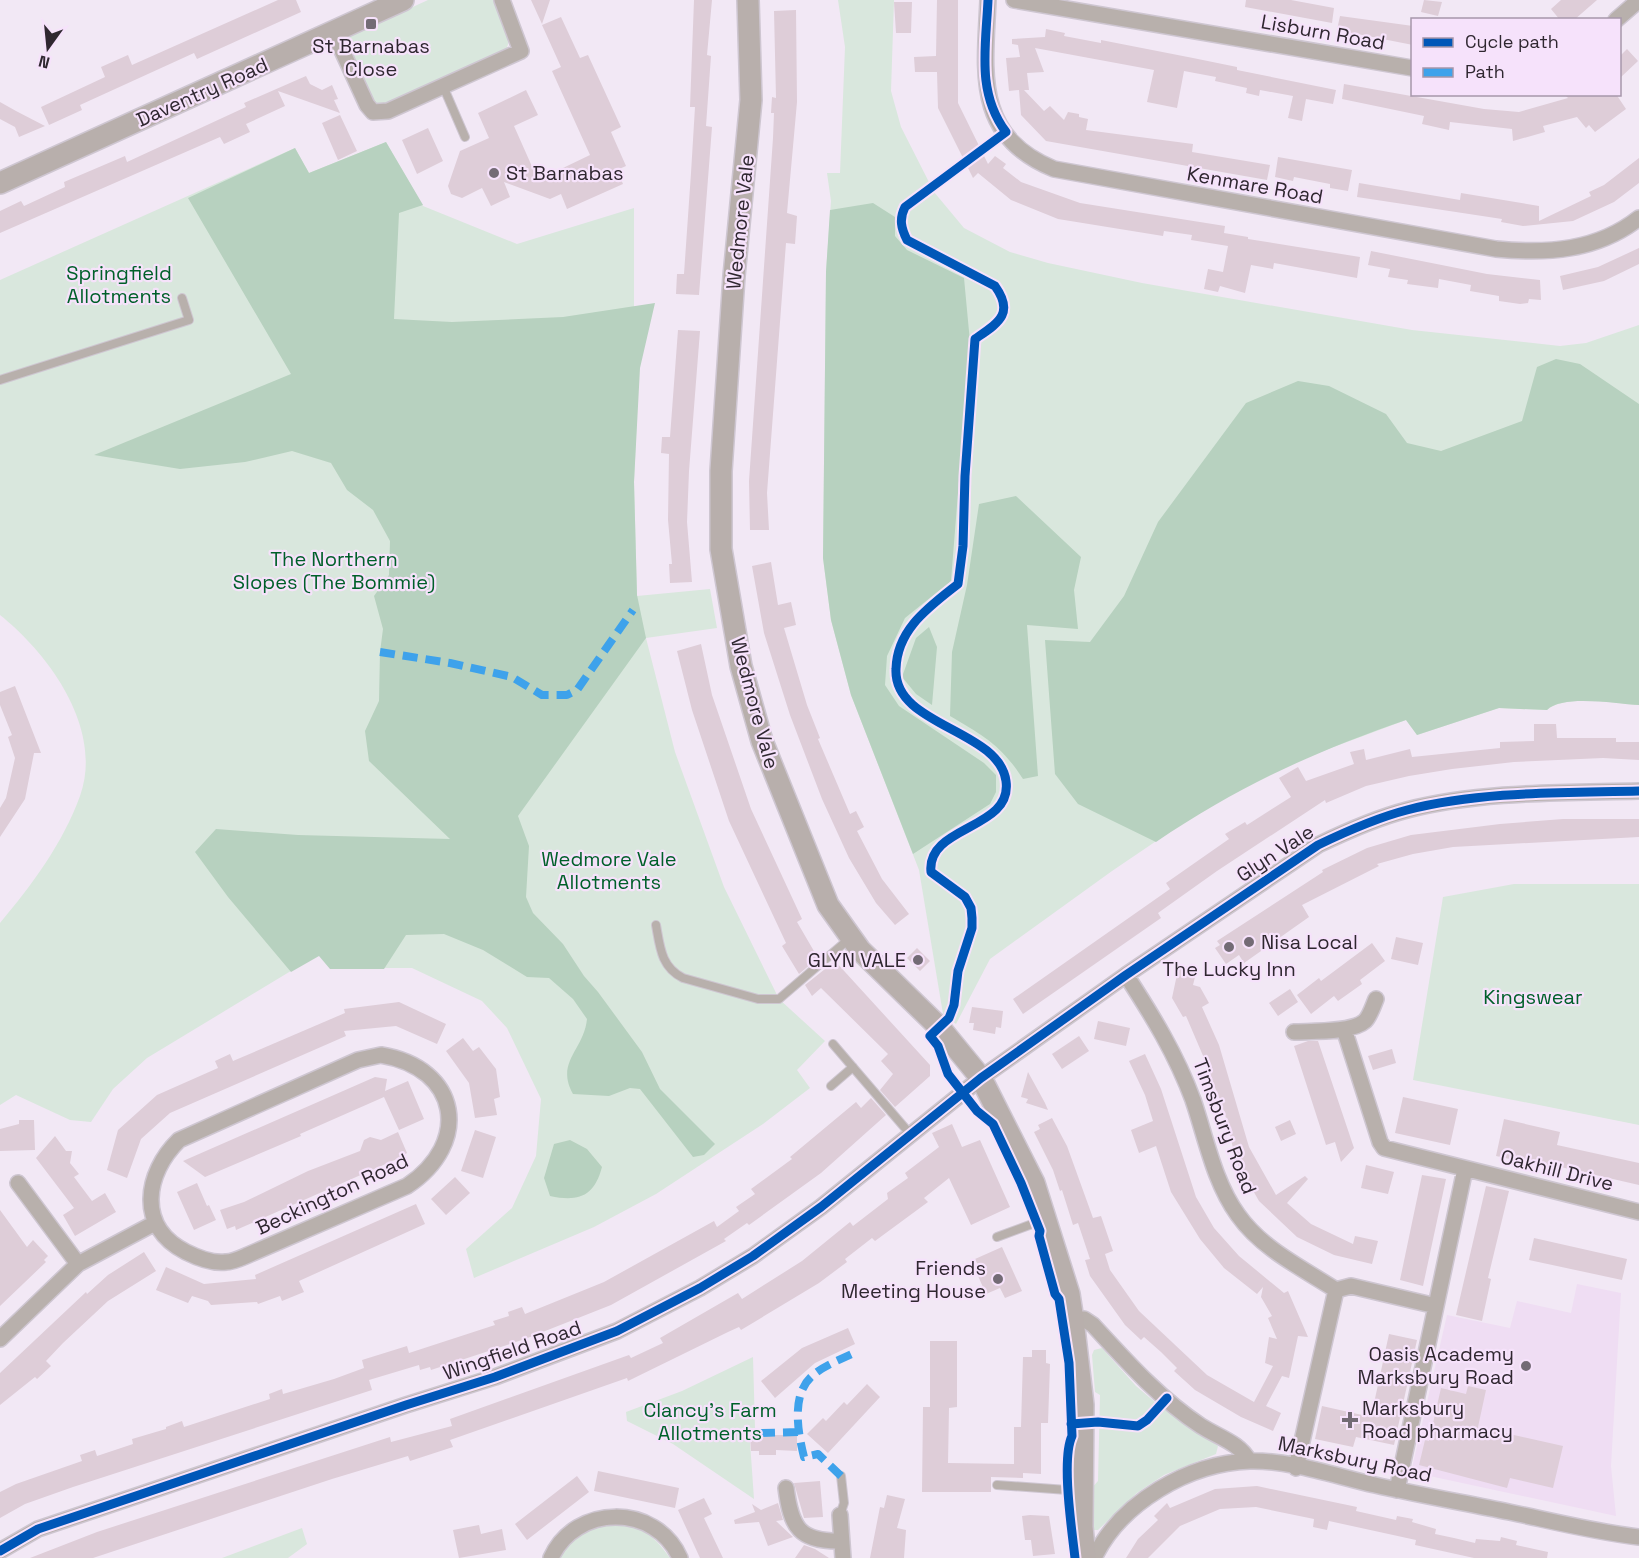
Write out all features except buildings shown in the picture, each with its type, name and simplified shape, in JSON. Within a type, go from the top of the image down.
[{"type":"street","name":"Daventry Road","points":[[0,183],[403,0]]},
{"type":"street","points":[[334,33],[367,105],[373,112],[388,111],[521,51],[502,0]]},
{"type":"street","name":"Wedmore Vale","points":[[748,0],[751,100],[734,276],[721,471],[721,549],[741,666],[762,741],[816,882],[850,938],[881,973],[940,1028],[981,1078],[1017,1147],[1047,1218],[1069,1294],[1083,1405],[1085,1558]]},
{"type":"street","name":"Kenmare Road","points":[[988,0],[985,72],[989,103],[1000,125],[1020,149],[1054,169],[1496,249],[1524,252],[1557,251],[1590,244],[1624,228],[1639,218]]},
{"type":"street","name":"Lisburn Road","points":[[1014,0],[1411,68]]},
{"type":"street","points":[[1618,18],[1636,2]]},
{"type":"street","name":"Glyn Vale","points":[[981,1078],[1126,975],[1318,845],[1372,821],[1407,810],[1459,801],[1639,791]]},
{"type":"street","name":"Timsbury Road","points":[[1126,975],[1161,1029],[1177,1060],[1225,1193],[1239,1216],[1276,1253],[1336,1294]]},
{"type":"street","points":[[1294,1032],[1344,1029],[1365,1021],[1376,999]]},
{"type":"street","name":"Oakhill Drive","points":[[1344,1029],[1382,1145],[1389,1149],[1639,1212]]},
{"type":"street","name":"Beckington Road","points":[[381,1055],[402,1058],[419,1067],[434,1078],[443,1095],[449,1122],[446,1138],[426,1173],[407,1186],[248,1256],[226,1262],[201,1260],[181,1250],[155,1223],[151,1205],[155,1172],[163,1155],[178,1140],[200,1129],[358,1060],[381,1055]]},
{"type":"street","name":"Wingfield Road","points":[[0,1551],[38,1529],[495,1377],[616,1331],[700,1288],[753,1256],[821,1207],[981,1078]]},
{"type":"street","points":[[1397,1490],[1466,1169]]},
{"type":"street","points":[[18,1183],[78,1264]]},
{"type":"street","points":[[0,1340],[78,1264],[155,1223]]},
{"type":"street","points":[[1296,1468],[1336,1294],[1351,1286],[1436,1306]]},
{"type":"street","points":[[1073,1320],[1084,1319],[1093,1325],[1145,1379],[1201,1426],[1239,1448],[1249,1461]]},
{"type":"street","name":"Marksbury Road","points":[[1094,1558],[1130,1511],[1154,1492],[1191,1474],[1224,1464],[1249,1461],[1275,1462],[1397,1490],[1639,1537]]},
{"type":"street","points":[[786,1488],[789,1514],[797,1529],[822,1541],[842,1541]]},
{"type":"street","points":[[840,1515],[843,1558]]},
{"type":"street","points":[[551,1558],[573,1530],[597,1519],[614,1516],[644,1522],[656,1528],[668,1539],[680,1558]]},
{"type":"lane","points":[[443,86],[465,137]]},
{"type":"lane","points":[[0,380],[189,320],[182,298]]},
{"type":"lane","points":[[656,925],[663,960],[672,973],[758,999],[779,999],[850,938]]},
{"type":"lane","points":[[833,1044],[911,1135]]},
{"type":"lane","points":[[831,1086],[853,1067]]},
{"type":"lane","points":[[997,1238],[1047,1218]]},
{"type":"lane","points":[[840,1515],[844,1503],[844,1483],[841,1476]]},
{"type":"lane","points":[[997,1485],[1083,1491]]},
{"type":"shaded area","name":"Oasis Academy Marksbury Road","points":[[1577,1284],[1621,1293],[1611,1466],[1616,1516],[1411,1472],[1447,1315],[1510,1328],[1517,1301],[1571,1313]]},
{"type":"green space","points":[[428,0],[493,0],[506,28],[507,48],[502,55],[375,110],[345,38]]},
{"type":"green space","points":[[838,0],[894,0],[891,91],[901,127],[934,192],[964,228],[1010,252],[1048,263],[1142,283],[1412,330],[1560,346],[1586,343],[1639,325],[1639,705],[1578,701],[1565,702],[1547,710],[1499,708],[1417,735],[1406,720],[1261,777],[1208,806],[1112,871],[990,959],[956,1024],[943,1014],[919,870],[851,695],[831,620],[823,558],[826,272],[831,201],[827,173],[840,173],[845,47]]},
{"type":"green space","name":"The Northern Slopes (The Bommie)","points":[[386,142],[423,206],[517,244],[634,208],[634,306],[639,368],[634,482],[637,596],[710,589],[717,628],[646,638],[675,752],[724,887],[779,999],[825,1041],[797,1070],[810,1088],[763,1124],[656,1194],[594,1227],[474,1278],[466,1249],[512,1208],[536,1156],[541,1099],[507,1028],[482,1001],[412,968],[330,968],[319,954],[147,1058],[113,1089],[91,1122],[70,1120],[16,1095],[0,1105],[0,923],[35,879],[65,830],[80,796],[85,771],[85,745],[78,720],[53,672],[37,650],[0,615],[0,280],[295,148],[309,173]]},
{"type":"green space","points":[[386,142],[423,205],[399,213],[394,319],[452,322],[563,317],[655,303],[640,368],[634,482],[637,595],[646,638],[518,816],[529,846],[526,897],[533,913],[563,944],[584,976],[642,1052],[660,1089],[715,1144],[704,1155],[693,1157],[640,1089],[630,1088],[609,1096],[573,1094],[567,1073],[572,1056],[585,1030],[587,1019],[573,999],[549,978],[527,977],[483,950],[444,934],[406,935],[384,969],[330,969],[319,956],[291,972],[228,897],[195,852],[216,829],[298,835],[450,839],[369,761],[365,731],[379,701],[383,629],[374,596],[389,575],[390,541],[373,510],[347,490],[331,463],[292,451],[245,462],[180,469],[94,455],[291,374],[188,198],[295,148],[309,173]]},
{"type":"green space","points":[[873,203],[895,217],[895,236],[907,250],[964,278],[970,342],[951,581],[905,618],[887,656],[885,685],[899,706],[984,763],[996,775],[996,792],[990,804],[913,854],[851,695],[831,620],[823,558],[826,272],[830,210]]},
{"type":"green space","points":[[1556,359],[1580,364],[1639,404],[1639,705],[1577,701],[1555,705],[1547,710],[1499,708],[1417,735],[1406,720],[1339,745],[1277,772],[1217,804],[1156,842],[1078,804],[1055,774],[1045,640],[1090,642],[1124,596],[1158,522],[1246,403],[1298,381],[1329,386],[1386,414],[1407,443],[1441,451],[1522,421],[1537,367]]},
{"type":"green space","points":[[1016,496],[1081,557],[1074,590],[1078,629],[1027,625],[1038,776],[1023,779],[991,742],[950,716],[952,652],[967,585],[979,504]]},
{"type":"green space","points":[[929,627],[937,647],[932,705],[916,694],[902,677],[916,638]]},
{"type":"green space","name":"Kingswear","points":[[1514,884],[1639,884],[1639,1125],[1413,1080],[1443,897]]},
{"type":"green space","points":[[570,1140],[587,1149],[602,1167],[599,1177],[589,1191],[583,1195],[569,1198],[550,1196],[544,1178],[554,1144]]},
{"type":"green space","points":[[1102,1348],[1136,1386],[1162,1408],[1218,1446],[1216,1454],[1164,1475],[1137,1493],[1098,1530],[1092,1530],[1090,1490],[1098,1481],[1100,1395],[1095,1392],[1092,1355],[1094,1350]]},
{"type":"green space","name":"Clancy's Farm Allotments","points":[[753,1357],[755,1428],[749,1428],[754,1499],[673,1444],[627,1421],[626,1412],[682,1391]]},
{"type":"green space","points":[[602,1525],[633,1527],[641,1530],[656,1540],[670,1558],[558,1558],[576,1535]]},
{"type":"green space","points":[[302,1528],[307,1544],[288,1558],[222,1558]]},
{"type":"marked path","points":[[380,652],[450,663],[512,677],[542,695],[567,695],[577,690],[633,610]]},
{"type":"marked path","points":[[841,1476],[818,1454],[804,1457],[798,1426],[798,1404],[805,1385],[811,1377],[826,1366],[856,1352]]},
{"type":"marked path","points":[[760,1433],[800,1432]]},
{"type":"cycle path","points":[[988,0],[985,51],[987,85],[990,101],[1006,132],[905,207],[902,224],[907,240],[995,286],[1004,304],[1004,311],[997,323],[975,339],[965,476],[963,546],[958,584],[916,620],[902,642],[896,669],[900,688],[911,703],[928,716],[985,750],[999,764],[1006,781],[1005,797],[997,809],[984,819],[954,835],[933,857],[931,872],[965,897],[971,908],[972,928],[958,971],[954,1005],[949,1018],[930,1036],[938,1046],[948,1074],[977,1111],[993,1124],[1021,1183],[1040,1231],[1039,1236],[1055,1294],[1059,1299],[1069,1363],[1072,1436],[1067,1461],[1067,1478],[1075,1558]]},
{"type":"cycle path","points":[[0,1551],[38,1529],[495,1377],[617,1331],[700,1288],[753,1256],[821,1207],[981,1078],[1126,975],[1318,845],[1384,817],[1464,799],[1522,794],[1639,791]]},
{"type":"cycle path","points":[[1071,1424],[1098,1422],[1138,1426],[1147,1420],[1167,1398]]},
{"type":"place","name":"St Barnabas Close","points":[[371,24]]},
{"type":"place","name":"St Barnabas","points":[[494,173]]},
{"type":"place","name":"Nisa Local","points":[[1249,942]]},
{"type":"place","name":"The Lucky Inn","points":[[1229,947]]},
{"type":"place","name":"GLYN VALE","points":[[918,960]]},
{"type":"place","name":"Friends Meeting House","points":[[998,1279]]},
{"type":"place","name":"Oasis Academy Marksbury Road","points":[[1526,1366]]},
{"type":"place","name":"Marksbury Road pharmacy","points":[[1350,1420]]},
{"type":"park label","name":"Springfield Allotments","points":[[119,284]]},
{"type":"park label","name":"Wedmore Vale Allotments","points":[[609,870]]}]
